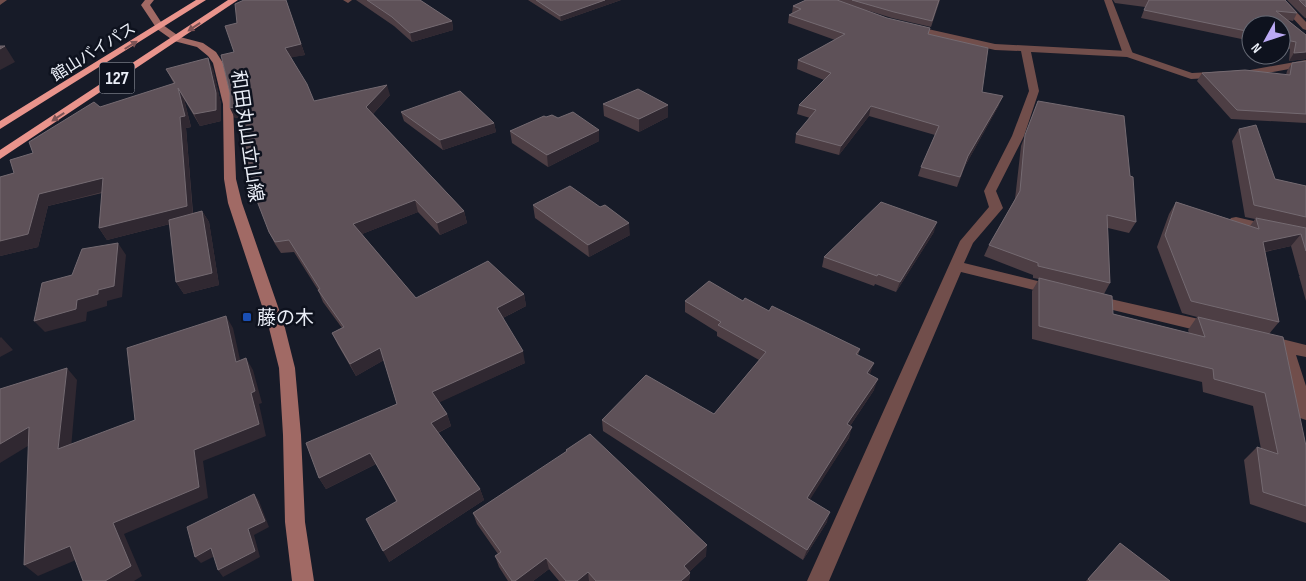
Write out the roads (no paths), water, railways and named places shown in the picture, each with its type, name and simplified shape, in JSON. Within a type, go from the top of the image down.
[{"type":"highway","name":"館山バイパス","points":[[0,126],[202,0]]},
{"type":"highway","name":"館山バイパス","points":[[0,155],[234,0]]},
{"type":"main road","name":"和田丸山立山線","points":[[150,0],[145,5],[160,27],[177,39],[200,45],[212,54],[218,63],[228,104],[230,179],[235,203],[276,324],[288,368],[295,522],[303,581]]},
{"type":"street","points":[[1108,0],[1128,54]]},
{"type":"street","points":[[1280,0],[1306,27]]},
{"type":"street","points":[[897,24],[995,47],[1128,54],[1191,76],[1250,73],[1306,63]]},
{"type":"street","points":[[818,581],[967,242],[996,208],[990,191],[1018,136],[1034,91],[1025,50]]},
{"type":"street","points":[[1236,221],[1306,237]]},
{"type":"street","points":[[956,266],[1228,332]]},
{"type":"street","points":[[1247,337],[1306,351]]},
{"type":"street","points":[[1285,346],[1306,413]]},
{"type":"place","name":"藤の木","points":[[247,317]]}]
